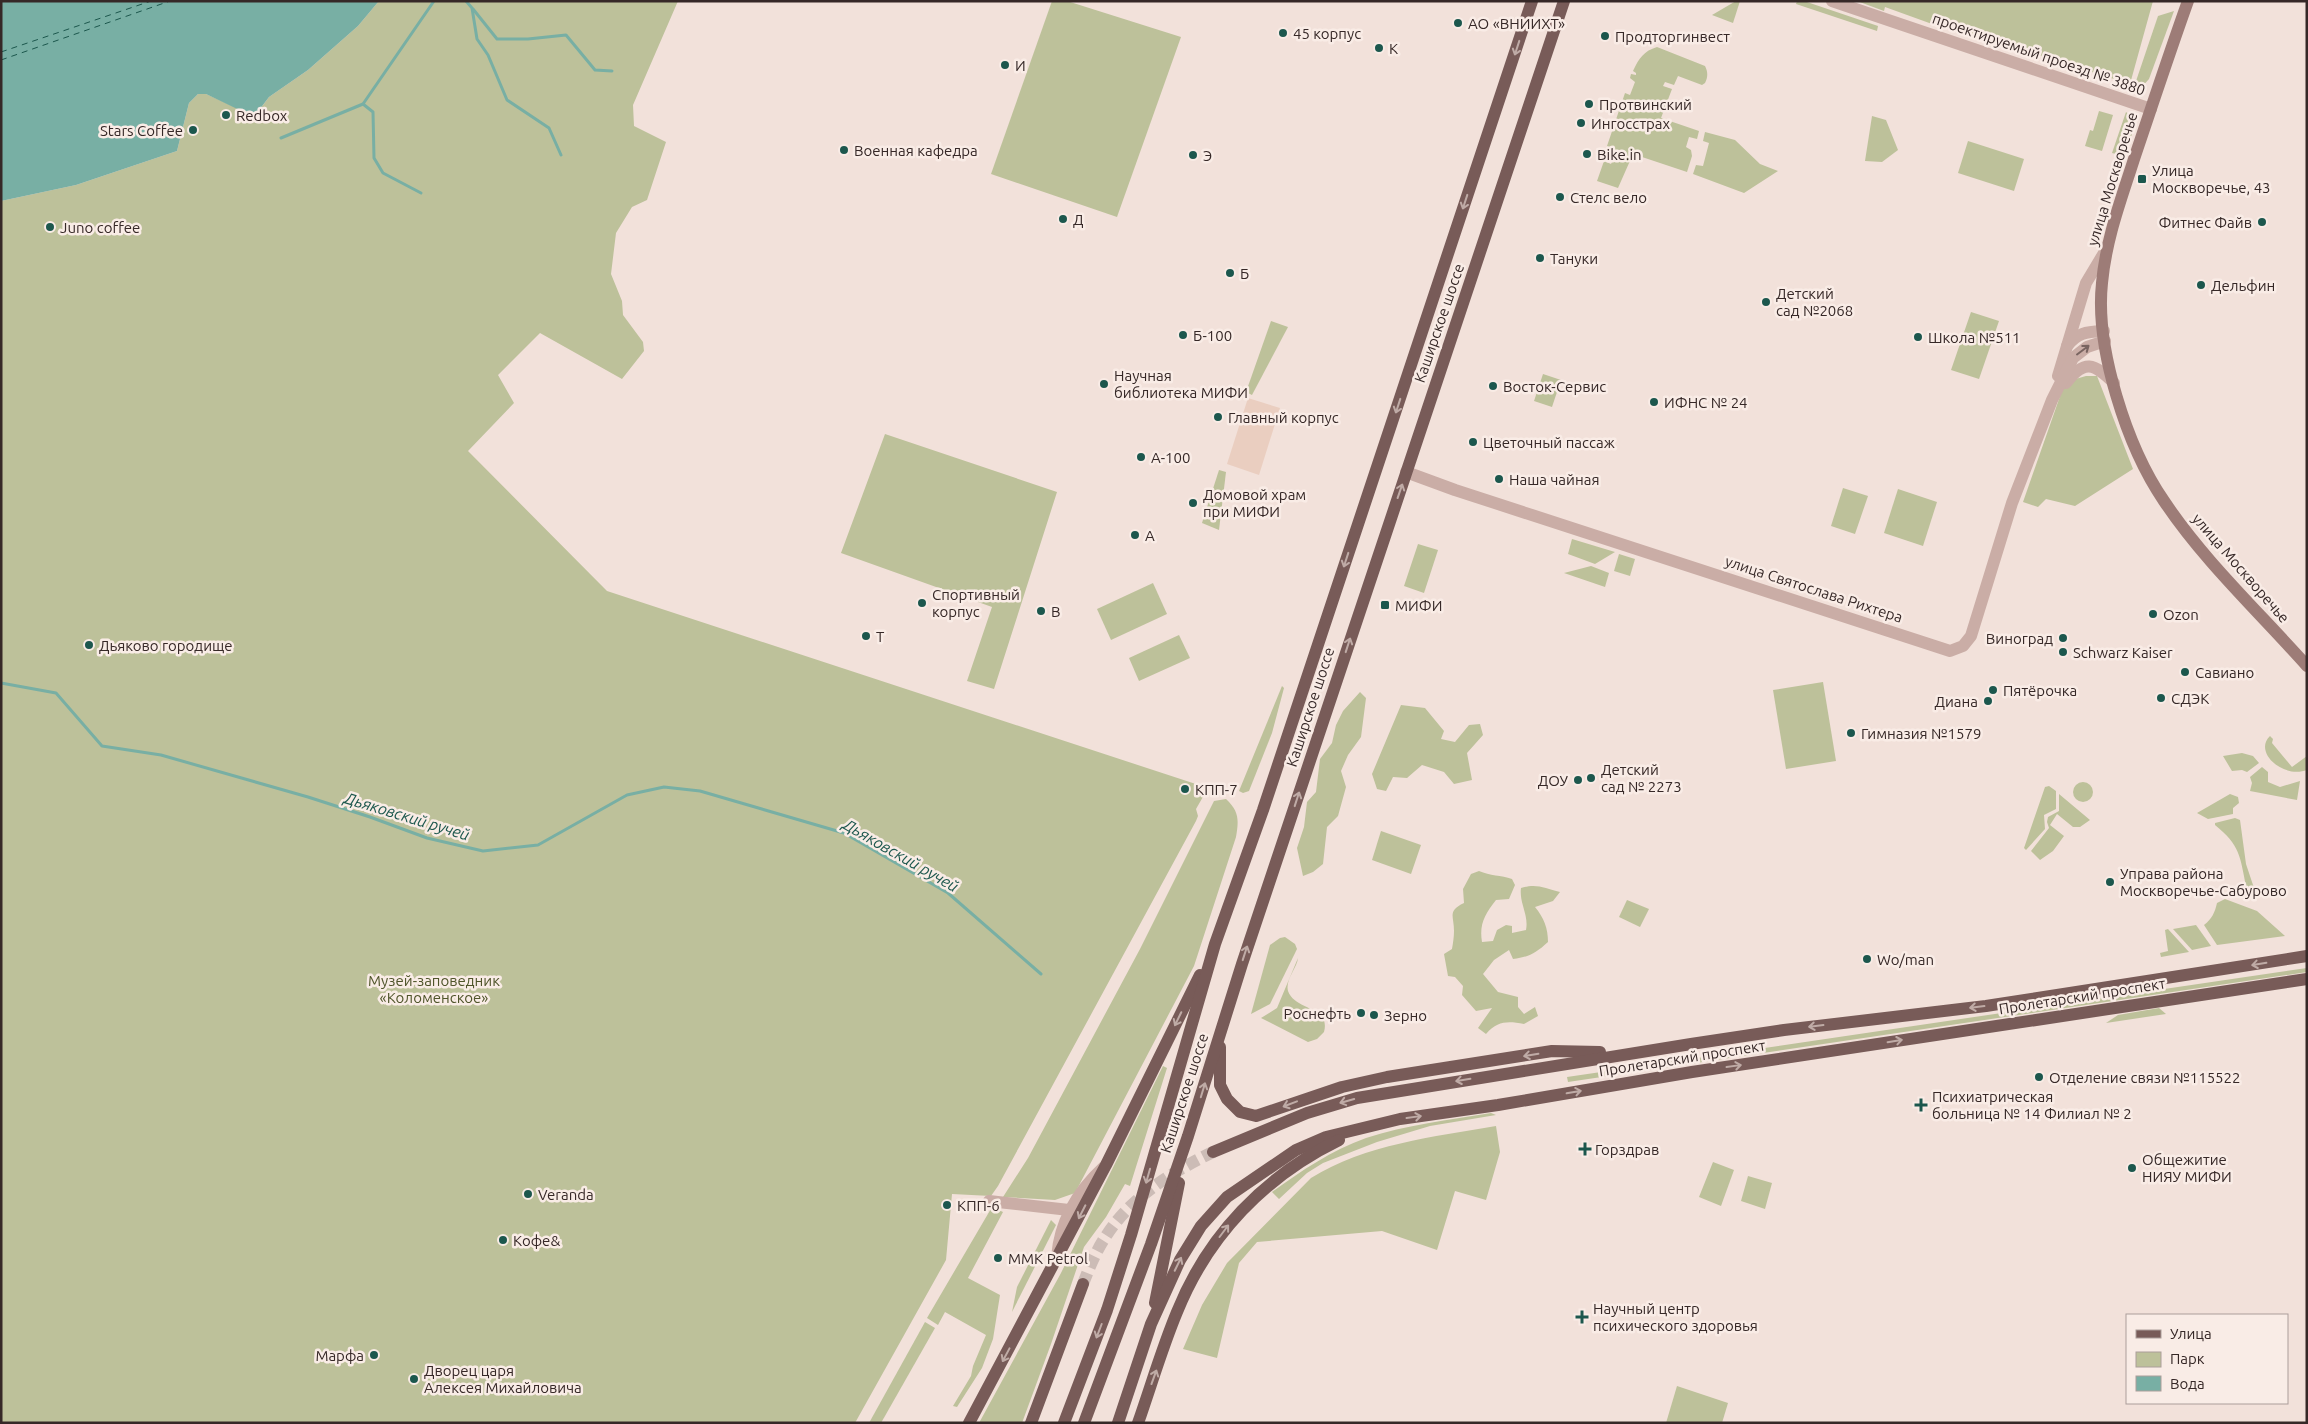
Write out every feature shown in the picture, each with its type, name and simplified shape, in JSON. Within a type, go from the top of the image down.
[{"type":"main road","name":"Каширское шоссе","points":[[1064,1423],[1107,1310],[1131,1235],[1215,944],[1263,810],[1532,1]]},
{"type":"main road","name":"Каширское шоссе","points":[[1084,1423],[1151,1244],[1188,1136],[1222,1026],[1564,1]]},
{"type":"main road","name":"улица Москворечье","points":[[2188,1],[2106,248],[2100,305],[2104,336],[2114,384],[2143,467],[2164,502],[2191,539],[2307,666]]},
{"type":"main road","points":[[969,1423],[1106,1165],[1215,944]]},
{"type":"main road","name":"Пролетарский проспект","points":[[1213,1152],[1307,1113],[1357,1098],[1784,1030],[1986,1006],[2307,956]]},
{"type":"main road","name":"Пролетарский проспект","points":[[1151,1324],[1180,1260],[1201,1226],[1227,1197],[1296,1150],[1326,1137],[1400,1119],[1498,1106],[1692,1072],[2307,979]]},
{"type":"main road","points":[[1222,1026],[1220,1085],[1235,1108],[1247,1115],[1266,1114],[1342,1086],[1387,1077],[1552,1052],[1632,1053]]},
{"type":"main road","points":[[1138,1423],[1177,1311],[1193,1278],[1213,1245],[1237,1214],[1272,1181],[1308,1156],[1366,1126]]},
{"type":"main road","points":[[1118,1423],[1151,1324],[1188,1136]]},
{"type":"main road","points":[[1031,1423],[1083,1284]]},
{"type":"street","name":"проектируемый проезд № 3880","points":[[1832,1],[2151,109]]},
{"type":"street","points":[[2052,400],[2065,348],[2086,283],[2106,248]]},
{"type":"street","points":[[2065,348],[2079,334],[2086,332],[2104,336]]},
{"type":"street","points":[[2052,400],[2073,358],[2104,336]]},
{"type":"street","points":[[2052,400],[2079,368],[2088,366],[2096,368],[2114,384]]},
{"type":"street","name":"улица Святослава Рихтера","points":[[1406,472],[1473,496],[1950,651],[1963,646],[1971,636],[2010,510],[2052,400]]},
{"type":"street","points":[[1056,1262],[1059,1236],[1069,1210],[1088,1182],[1106,1165]]},
{"type":"street","points":[[989,1201],[1069,1210]]},
{"type":"green space","name":"Музей-заповедник «Коломенское»","points":[[379,1],[678,1],[633,105],[634,126],[666,142],[647,200],[632,207],[616,233],[611,274],[622,301],[623,315],[643,342],[644,351],[622,379],[540,333],[498,375],[514,403],[468,451],[607,591],[1208,788],[1196,809],[1198,816],[1196,821],[998,1186],[991,1196],[952,1194],[946,1260],[855,1423],[1,1423],[1,201],[76,185],[177,151],[189,103],[198,94],[206,94],[255,116],[269,97],[308,70],[358,26]]},
{"type":"green space","points":[[1052,1],[1067,1],[1181,37],[1117,217],[991,174]]},
{"type":"green space","points":[[1736,1],[1740,1],[1733,23],[1712,15]]},
{"type":"green space","points":[[1797,1],[1804,1],[1878,26],[1877,31],[1796,4]]},
{"type":"green space","points":[[1857,1],[2153,1],[2130,84],[1939,24],[1932,24],[1885,7],[1884,11]]},
{"type":"green space","points":[[2174,11],[2149,79],[2140,89],[2133,90],[2158,16]]},
{"type":"green space","points":[[1657,47],[1705,66],[1707,70],[1707,79],[1702,85],[1678,76],[1674,85],[1665,82],[1663,86],[1672,89],[1661,118],[1699,131],[1697,139],[1689,137],[1686,147],[1691,150],[1692,156],[1687,172],[1633,154],[1618,188],[1597,181],[1604,161],[1611,164],[1617,151],[1607,146],[1625,93],[1630,95],[1635,82],[1630,78],[1631,74],[1636,75],[1633,71],[1642,56]]},
{"type":"green space","points":[[2099,111],[2113,115],[2102,151],[2085,146],[2090,130],[2093,131]]},
{"type":"green space","points":[[2126,112],[2132,121],[2133,131],[2125,152],[2120,155],[2112,153]]},
{"type":"green space","points":[[1872,116],[1886,120],[1898,150],[1882,162],[1865,161]]},
{"type":"green space","points":[[1705,132],[1735,140],[1760,164],[1778,171],[1744,193],[1693,174],[1696,165],[1703,166],[1709,143],[1703,141]]},
{"type":"green space","points":[[1968,141],[2024,159],[2014,191],[1958,173]]},
{"type":"green space","points":[[1971,312],[1999,321],[1979,379],[1951,370]]},
{"type":"green space","points":[[1271,321],[1288,327],[1252,395],[1246,392]]},
{"type":"green space","points":[[1543,374],[1561,380],[1552,407],[1534,401]]},
{"type":"green space","points":[[2086,376],[2097,376],[2133,469],[2075,506],[2046,499],[2038,507],[2023,502],[2065,382]]},
{"type":"green space","points":[[885,434],[1057,492],[994,689],[967,681],[992,607],[841,553]]},
{"type":"green space","points":[[1219,470],[1226,472],[1219,530],[1202,523]]},
{"type":"green space","points":[[1843,488],[1868,496],[1855,534],[1831,526]]},
{"type":"green space","points":[[1898,489],[1937,502],[1923,546],[1884,533]]},
{"type":"green space","points":[[1572,539],[1615,552],[1595,564],[1568,554]]},
{"type":"green space","points":[[1418,544],[1438,550],[1424,593],[1404,586]]},
{"type":"green space","points":[[1619,554],[1635,559],[1630,576],[1614,571]]},
{"type":"green space","points":[[1591,566],[1609,573],[1605,587],[1564,573]]},
{"type":"green space","points":[[1153,583],[1167,614],[1111,640],[1097,609]]},
{"type":"green space","points":[[1179,635],[1190,658],[1139,681],[1129,658]]},
{"type":"green space","points":[[1823,682],[1836,761],[1786,769],[1773,690]]},
{"type":"green space","points":[[1282,686],[1284,688],[1272,733],[1249,791],[1243,793],[1239,791]]},
{"type":"green space","points":[[1360,692],[1366,698],[1361,737],[1348,755],[1341,771],[1346,787],[1338,816],[1327,827],[1323,864],[1313,872],[1303,876],[1297,848],[1304,827],[1307,802],[1316,792],[1320,759],[1332,743],[1336,725],[1343,711]]},
{"type":"green space","points":[[1401,705],[1425,708],[1444,731],[1441,739],[1455,742],[1469,725],[1480,724],[1483,735],[1467,753],[1472,780],[1454,784],[1444,772],[1422,765],[1407,778],[1393,777],[1386,791],[1377,789],[1372,774]]},
{"type":"green space","points":[[2270,736],[2273,739],[2272,743],[2292,767],[2307,756],[2307,770],[2289,771],[2273,762],[2265,749],[2266,742]]},
{"type":"green space","points":[[2242,753],[2253,756],[2259,763],[2247,772],[2242,770],[2232,771],[2223,756]]},
{"type":"green space","points":[[2262,767],[2268,772],[2268,782],[2280,787],[2300,781],[2297,800],[2250,791],[2252,783],[2250,777]]},
{"type":"green space","points":[[2079,782],[2087,782],[2093,788],[2093,796],[2087,802],[2079,802],[2073,796],[2073,788]]},
{"type":"green space","points":[[2049,786],[2056,791],[2056,809],[2044,815],[2045,829],[2026,850],[2024,848],[2045,787]]},
{"type":"green space","points":[[2059,794],[2090,820],[2080,827],[2073,827],[2057,814],[2050,825],[2064,836],[2053,851],[2040,860],[2031,851],[2049,828],[2048,817],[2059,811]]},
{"type":"green space","points":[[2230,794],[2238,797],[2239,803],[2233,808],[2233,814],[2208,819],[2197,813]]},
{"type":"green space","points":[[1226,799],[1236,812],[1238,826],[1236,837],[1194,966],[1075,1193],[1055,1200],[1003,1197],[1028,1158],[1140,949],[1214,801]]},
{"type":"green space","points":[[2235,818],[2240,820],[2246,864],[2254,888],[2246,886],[2238,852],[2230,839],[2215,825],[2215,823]]},
{"type":"green space","points":[[1381,831],[1421,845],[1411,874],[1372,860]]},
{"type":"green space","points":[[1479,871],[1512,879],[1515,885],[1509,899],[1496,900],[1486,915],[1481,930],[1482,942],[1493,941],[1497,930],[1506,925],[1512,926],[1512,933],[1526,930],[1527,925],[1521,899],[1521,888],[1536,886],[1560,892],[1553,901],[1535,907],[1545,923],[1548,942],[1532,954],[1519,958],[1513,959],[1509,950],[1494,960],[1483,974],[1498,992],[1518,997],[1518,1007],[1524,1014],[1535,1007],[1538,1016],[1524,1024],[1508,1022],[1499,1024],[1486,1034],[1478,1028],[1492,1008],[1476,1011],[1462,995],[1463,986],[1455,977],[1448,976],[1444,954],[1452,949],[1454,933],[1453,911],[1464,903],[1463,889],[1471,874]]},
{"type":"green space","points":[[2225,899],[2257,911],[2285,936],[2217,945],[2204,925],[2213,915],[2217,903]]},
{"type":"green space","points":[[1627,900],[1649,909],[1640,927],[1619,917]]},
{"type":"green space","points":[[2196,925],[2211,946],[2192,950],[2173,929]]},
{"type":"green space","points":[[2168,929],[2189,952],[2161,957],[2160,953],[2168,951],[2165,930]]},
{"type":"green space","points":[[1285,937],[1295,944],[1297,949],[1270,1004],[1251,1014],[1270,945]]},
{"type":"green space","points":[[1298,958],[1288,983],[1288,991],[1298,1002],[1318,1013],[1325,1024],[1324,1032],[1317,1039],[1308,1042],[1261,1018],[1277,1008]]},
{"type":"green space","points":[[2307,968],[2307,972],[1568,1082],[1567,1077]]},
{"type":"green space","points":[[2159,1008],[2166,1014],[2106,1023],[2118,1015]]},
{"type":"green space","points":[[1163,1066],[1167,1068],[1130,1186],[1125,1184],[1106,1217],[1084,1247],[1022,1423],[979,1423],[1061,1273]]},
{"type":"green space","points":[[1491,1113],[1496,1115],[1430,1126],[1377,1142],[1323,1163],[1307,1173],[1279,1199],[1272,1192],[1329,1155],[1366,1138],[1412,1126]]},
{"type":"green space","points":[[1496,1126],[1500,1152],[1486,1200],[1455,1191],[1437,1250],[1382,1231],[1257,1242],[1239,1263],[1217,1358],[1183,1349],[1202,1305],[1227,1263],[1311,1178],[1332,1166],[1354,1157],[1400,1143]]},
{"type":"green space","points":[[1713,1162],[1734,1170],[1721,1206],[1699,1197]]},
{"type":"green space","points":[[1748,1176],[1772,1183],[1765,1209],[1741,1201]]},
{"type":"green space","points":[[992,1207],[1003,1212],[968,1278],[1000,1295],[993,1339],[982,1368],[957,1407],[953,1406],[971,1376],[973,1366],[986,1335],[945,1312],[938,1325],[927,1318]]},
{"type":"green space","points":[[1051,1220],[1056,1225],[1012,1312],[1017,1287]]},
{"type":"green space","points":[[925,1322],[935,1328],[881,1423],[869,1423]]},
{"type":"green space","points":[[1677,1386],[1728,1403],[1722,1423],[1666,1423]]},
{"type":"shaded area","points":[[1248,398],[1280,408],[1259,475],[1227,464]]},
{"type":"water","points":[[1,1],[379,1],[358,26],[308,70],[269,97],[254,117],[206,94],[198,94],[189,103],[177,151],[76,185],[1,201]]},
{"type":"waterway","points":[[281,138],[363,104],[434,1]]},
{"type":"waterway","points":[[466,1],[472,8],[477,39],[488,55],[507,100],[549,128],[561,155]]},
{"type":"waterway","points":[[473,9],[497,39],[528,39],[566,35],[595,70],[612,71]]},
{"type":"waterway","points":[[363,104],[373,112],[374,158],[383,173],[421,193]]},
{"type":"waterway","name":"Дьяковский ручей","points":[[1,683],[56,693],[102,746],[161,755],[308,797],[427,838],[483,851],[538,845],[627,795],[664,787],[700,791],[844,833],[948,893],[1041,974]]},
{"type":"ferry route","points":[[1,52],[151,1]]},
{"type":"ferry route","points":[[1,60],[170,1]]},
{"type":"tunnel","points":[[1083,1284],[1102,1242],[1128,1209],[1168,1177],[1213,1152]]},
{"type":"place","name":"АО «ВНИИХТ»","points":[[1458,23]]},
{"type":"place","name":"45 корпус","points":[[1283,33]]},
{"type":"place","name":"Продторгинвест","points":[[1605,36]]},
{"type":"place","name":"К","points":[[1379,48]]},
{"type":"place","name":"И","points":[[1005,65]]},
{"type":"place","name":"Протвинский","points":[[1589,104]]},
{"type":"place","name":"Redbox","points":[[226,115]]},
{"type":"place","name":"Ингосстрах","points":[[1581,123]]},
{"type":"place","name":"Stars Coffee","points":[[193,130]]},
{"type":"place","name":"Военная кафедра","points":[[844,150]]},
{"type":"place","name":"Bike.in","points":[[1587,154]]},
{"type":"place","name":"Э","points":[[1193,155]]},
{"type":"place","name":"Улица Москворечье, 43","points":[[2142,179]]},
{"type":"place","name":"Стелс вело","points":[[1560,197]]},
{"type":"place","name":"Д","points":[[1063,219]]},
{"type":"place","name":"Фитнес Файв","points":[[2262,222]]},
{"type":"place","name":"Juno coffee","points":[[50,227]]},
{"type":"place","name":"Тануки","points":[[1540,258]]},
{"type":"place","name":"Б","points":[[1230,273]]},
{"type":"place","name":"Дельфин","points":[[2201,285]]},
{"type":"place","name":"Детский сад №2068","points":[[1766,302]]},
{"type":"place","name":"Б-100","points":[[1183,335]]},
{"type":"place","name":"Школа №511","points":[[1918,337]]},
{"type":"place","name":"Научная библиотека МИФИ","points":[[1104,384]]},
{"type":"place","name":"Восток-Сервис","points":[[1493,386]]},
{"type":"place","name":"ИФНС № 24","points":[[1654,402]]},
{"type":"place","name":"Главный корпус","points":[[1218,417]]},
{"type":"place","name":"Цветочный пассаж","points":[[1473,442]]},
{"type":"place","name":"А-100","points":[[1141,457]]},
{"type":"place","name":"Наша чайная","points":[[1499,479]]},
{"type":"place","name":"Домовой храм при МИФИ","points":[[1193,503]]},
{"type":"place","name":"А","points":[[1135,535]]},
{"type":"place","name":"Спортивный корпус","points":[[922,603]]},
{"type":"place","name":"МИФИ","points":[[1385,605]]},
{"type":"place","name":"В","points":[[1041,611]]},
{"type":"place","name":"Ozon","points":[[2153,614]]},
{"type":"place","name":"Т","points":[[866,636]]},
{"type":"place","name":"Виноград","points":[[2063,638]]},
{"type":"place","name":"Дьяково городище","points":[[89,645]]},
{"type":"place","name":"Schwarz Kaiser","points":[[2063,652]]},
{"type":"place","name":"Савиано","points":[[2185,672]]},
{"type":"place","name":"Пятёрочка","points":[[1993,690]]},
{"type":"place","name":"СДЭК","points":[[2161,698]]},
{"type":"place","name":"Диана","points":[[1988,701]]},
{"type":"place","name":"Гимназия №1579","points":[[1851,733]]},
{"type":"place","name":"Детский сад № 2273","points":[[1591,778]]},
{"type":"place","name":"ДОУ","points":[[1578,780]]},
{"type":"place","name":"КПП-7","points":[[1185,789]]},
{"type":"place","name":"Управа района Москворечье-Сабурово","points":[[2110,882]]},
{"type":"place","name":"Wo/man","points":[[1867,959]]},
{"type":"place","name":"Роснефть","points":[[1361,1013]]},
{"type":"place","name":"Зерно","points":[[1374,1015]]},
{"type":"place","name":"Отделение связи №115522","points":[[2039,1077]]},
{"type":"place","name":"Психиатрическая больница № 14 Филиал № 2","points":[[1921,1105]]},
{"type":"place","name":"Горздрав","points":[[1585,1149]]},
{"type":"place","name":"Общежитие НИЯУ МИФИ","points":[[2132,1168]]},
{"type":"place","name":"Veranda","points":[[528,1194]]},
{"type":"place","name":"КПП-6","points":[[947,1205]]},
{"type":"place","name":"Кофе&","points":[[503,1240]]},
{"type":"place","name":"ММК Petrol","points":[[998,1258]]},
{"type":"place","name":"Научный центр психического здоровья","points":[[1582,1317]]},
{"type":"place","name":"Марфа","points":[[374,1355]]},
{"type":"place","name":"Дворец царя Алексея Михайловича","points":[[414,1379]]}]
